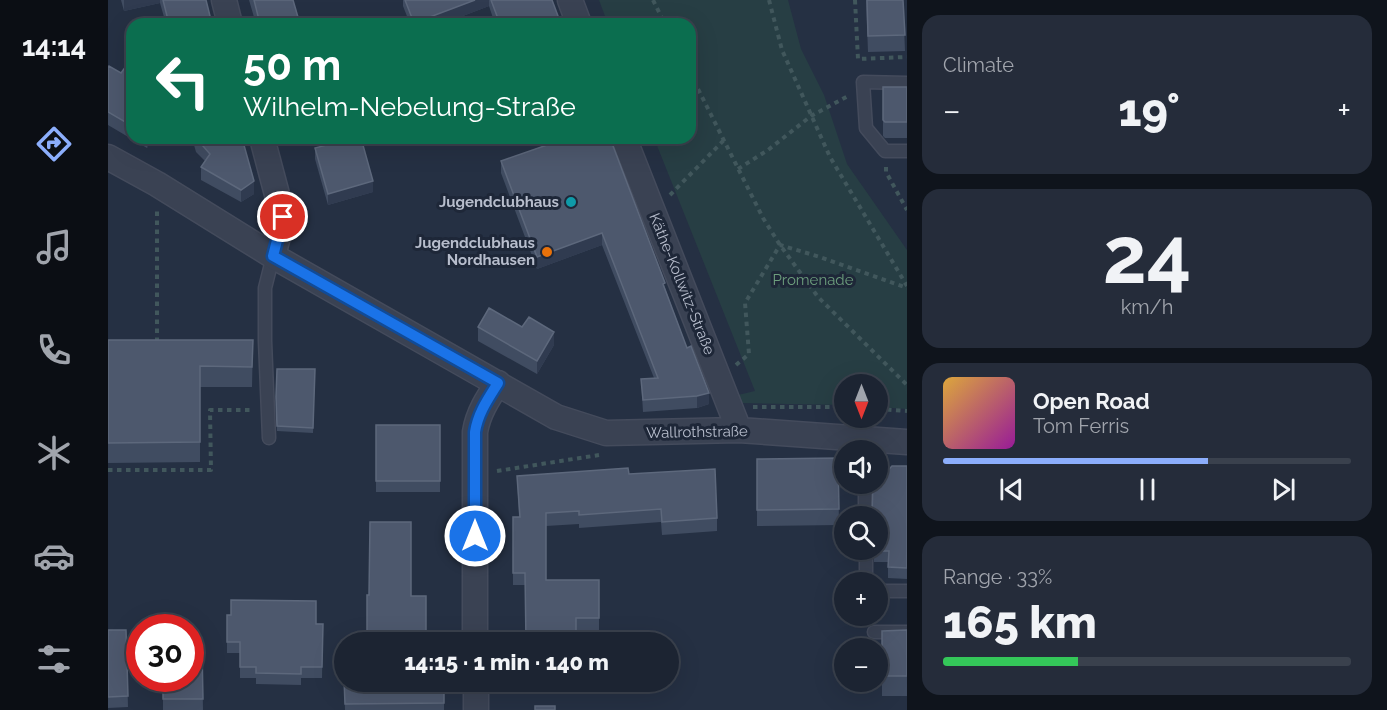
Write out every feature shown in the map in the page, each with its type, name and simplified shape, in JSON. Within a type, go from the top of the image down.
[{"type":"street","points":[[224,0],[228,18]]},
{"type":"street","points":[[570,0],[577,18]]},
{"type":"street","points":[[264,144],[283,217],[273,256]]},
{"type":"street","name":"Käthe-Kollwitz-Straße","points":[[626,144],[736,421]]},
{"type":"street","name":"Wallrothstraße","points":[[108,157],[157,184],[273,256],[556,417],[606,433],[736,421],[840,440]]},
{"type":"street","points":[[475,632],[475,432],[477,420],[498,383]]},
{"type":"street","name":"Wallrothstraße","points":[[888,443],[907,441]]},
{"type":"street","points":[[476,692],[476,710]]},
{"type":"lane","points":[[907,82],[863,82],[866,128],[885,151],[907,151]]},
{"type":"lane","points":[[269,438],[265,288],[273,256]]},
{"type":"lane","points":[[888,591],[907,591]]},
{"type":"lane","points":[[874,632],[907,632]]},
{"type":"path","points":[[653,0],[662,18]]},
{"type":"path","points":[[769,0],[782,50],[830,157],[907,287]]},
{"type":"path","points":[[855,0],[858,58],[907,57]]},
{"type":"path","points":[[696,85],[763,218],[780,245],[818,297],[907,384]]},
{"type":"path","points":[[738,169],[768,150],[811,116],[852,94]]},
{"type":"path","points":[[653,212],[724,140]]},
{"type":"path","points":[[885,151],[886,172],[907,210]]},
{"type":"path","points":[[157,216],[157,349]]},
{"type":"path","points":[[780,245],[907,287]]},
{"type":"path","points":[[720,380],[749,354],[745,303],[780,245]]},
{"type":"path","points":[[147,342],[157,342]]},
{"type":"path","points":[[736,421],[745,406],[834,407]]},
{"type":"path","points":[[108,470],[211,470],[210,410],[269,410]]},
{"type":"path","points":[[888,410],[907,411]]},
{"type":"green space","name":"Promenade","points":[[599,0],[788,0],[801,49],[824,95],[847,164],[907,250],[907,409],[888,408],[888,374],[834,374],[834,405],[742,403],[738,395],[755,391],[656,144],[696,144],[696,18],[606,18]]},
{"type":"building","points":[[163,0],[206,0],[210,18],[168,18]]},
{"type":"building","points":[[254,0],[293,0],[298,18],[258,18]]},
{"type":"building","points":[[405,0],[475,0],[427,18],[412,18]]},
{"type":"building","points":[[491,0],[552,0],[559,18],[498,18]]},
{"type":"building","points":[[867,0],[903,0],[905,35],[868,36]]},
{"type":"building","points":[[109,66],[121,73],[126,66],[126,122],[108,112],[108,68]]},
{"type":"building","points":[[883,87],[907,87],[907,122],[885,122],[883,120]]},
{"type":"building","points":[[201,144],[244,144],[254,181],[241,190],[201,167],[210,154]]},
{"type":"building","points":[[330,144],[363,144],[373,181],[328,194],[315,148]]},
{"type":"building","points":[[550,144],[612,144],[687,348],[691,346],[709,393],[643,400],[641,379],[658,378],[602,233],[537,257],[501,161]]},
{"type":"building","points":[[489,308],[522,327],[529,317],[554,332],[537,361],[478,327]]},
{"type":"building","points":[[108,340],[253,340],[252,367],[200,366],[200,442],[108,443]]},
{"type":"building","points":[[277,369],[315,369],[313,428],[277,426]]},
{"type":"building","points":[[376,425],[440,425],[440,481],[376,481]]},
{"type":"building","points":[[834,458],[834,494],[839,494],[839,506],[834,506],[834,509],[757,510],[757,459]]},
{"type":"building","points":[[892,466],[907,466],[907,568],[888,567],[888,506],[872,506],[873,494],[888,494],[888,470]]},
{"type":"building","points":[[628,468],[629,474],[715,469],[717,518],[662,522],[661,509],[579,515],[579,511],[546,513],[546,580],[599,580],[599,618],[576,618],[576,632],[526,632],[525,573],[513,573],[513,517],[520,517],[517,476]]},
{"type":"building","points":[[370,522],[411,522],[411,596],[426,596],[426,632],[367,632],[367,595],[369,595]]},
{"type":"building","points":[[231,600],[316,601],[316,624],[323,624],[322,667],[301,667],[301,674],[256,673],[256,667],[240,667],[240,642],[227,642],[227,615],[231,615]]},
{"type":"building","points":[[108,630],[126,630],[126,692],[128,696],[108,697]]},
{"type":"building","points":[[907,630],[907,676],[888,676],[888,638],[882,638],[882,631]]},
{"type":"building","points":[[163,692],[203,692],[203,699],[163,699]]},
{"type":"building","points":[[345,692],[444,692],[444,703],[345,704]]},
{"type":"building","points":[[535,706],[555,706],[555,710],[535,710]]},
{"type":"place","name":"Jugendclubhaus","points":[[571,202]]},
{"type":"place","name":"Jugendclubhaus Nordhausen","points":[[547,252]]},
{"type":"route","points":[[283,217],[273,256],[498,383],[477,420],[475,432],[475,536]]}]
